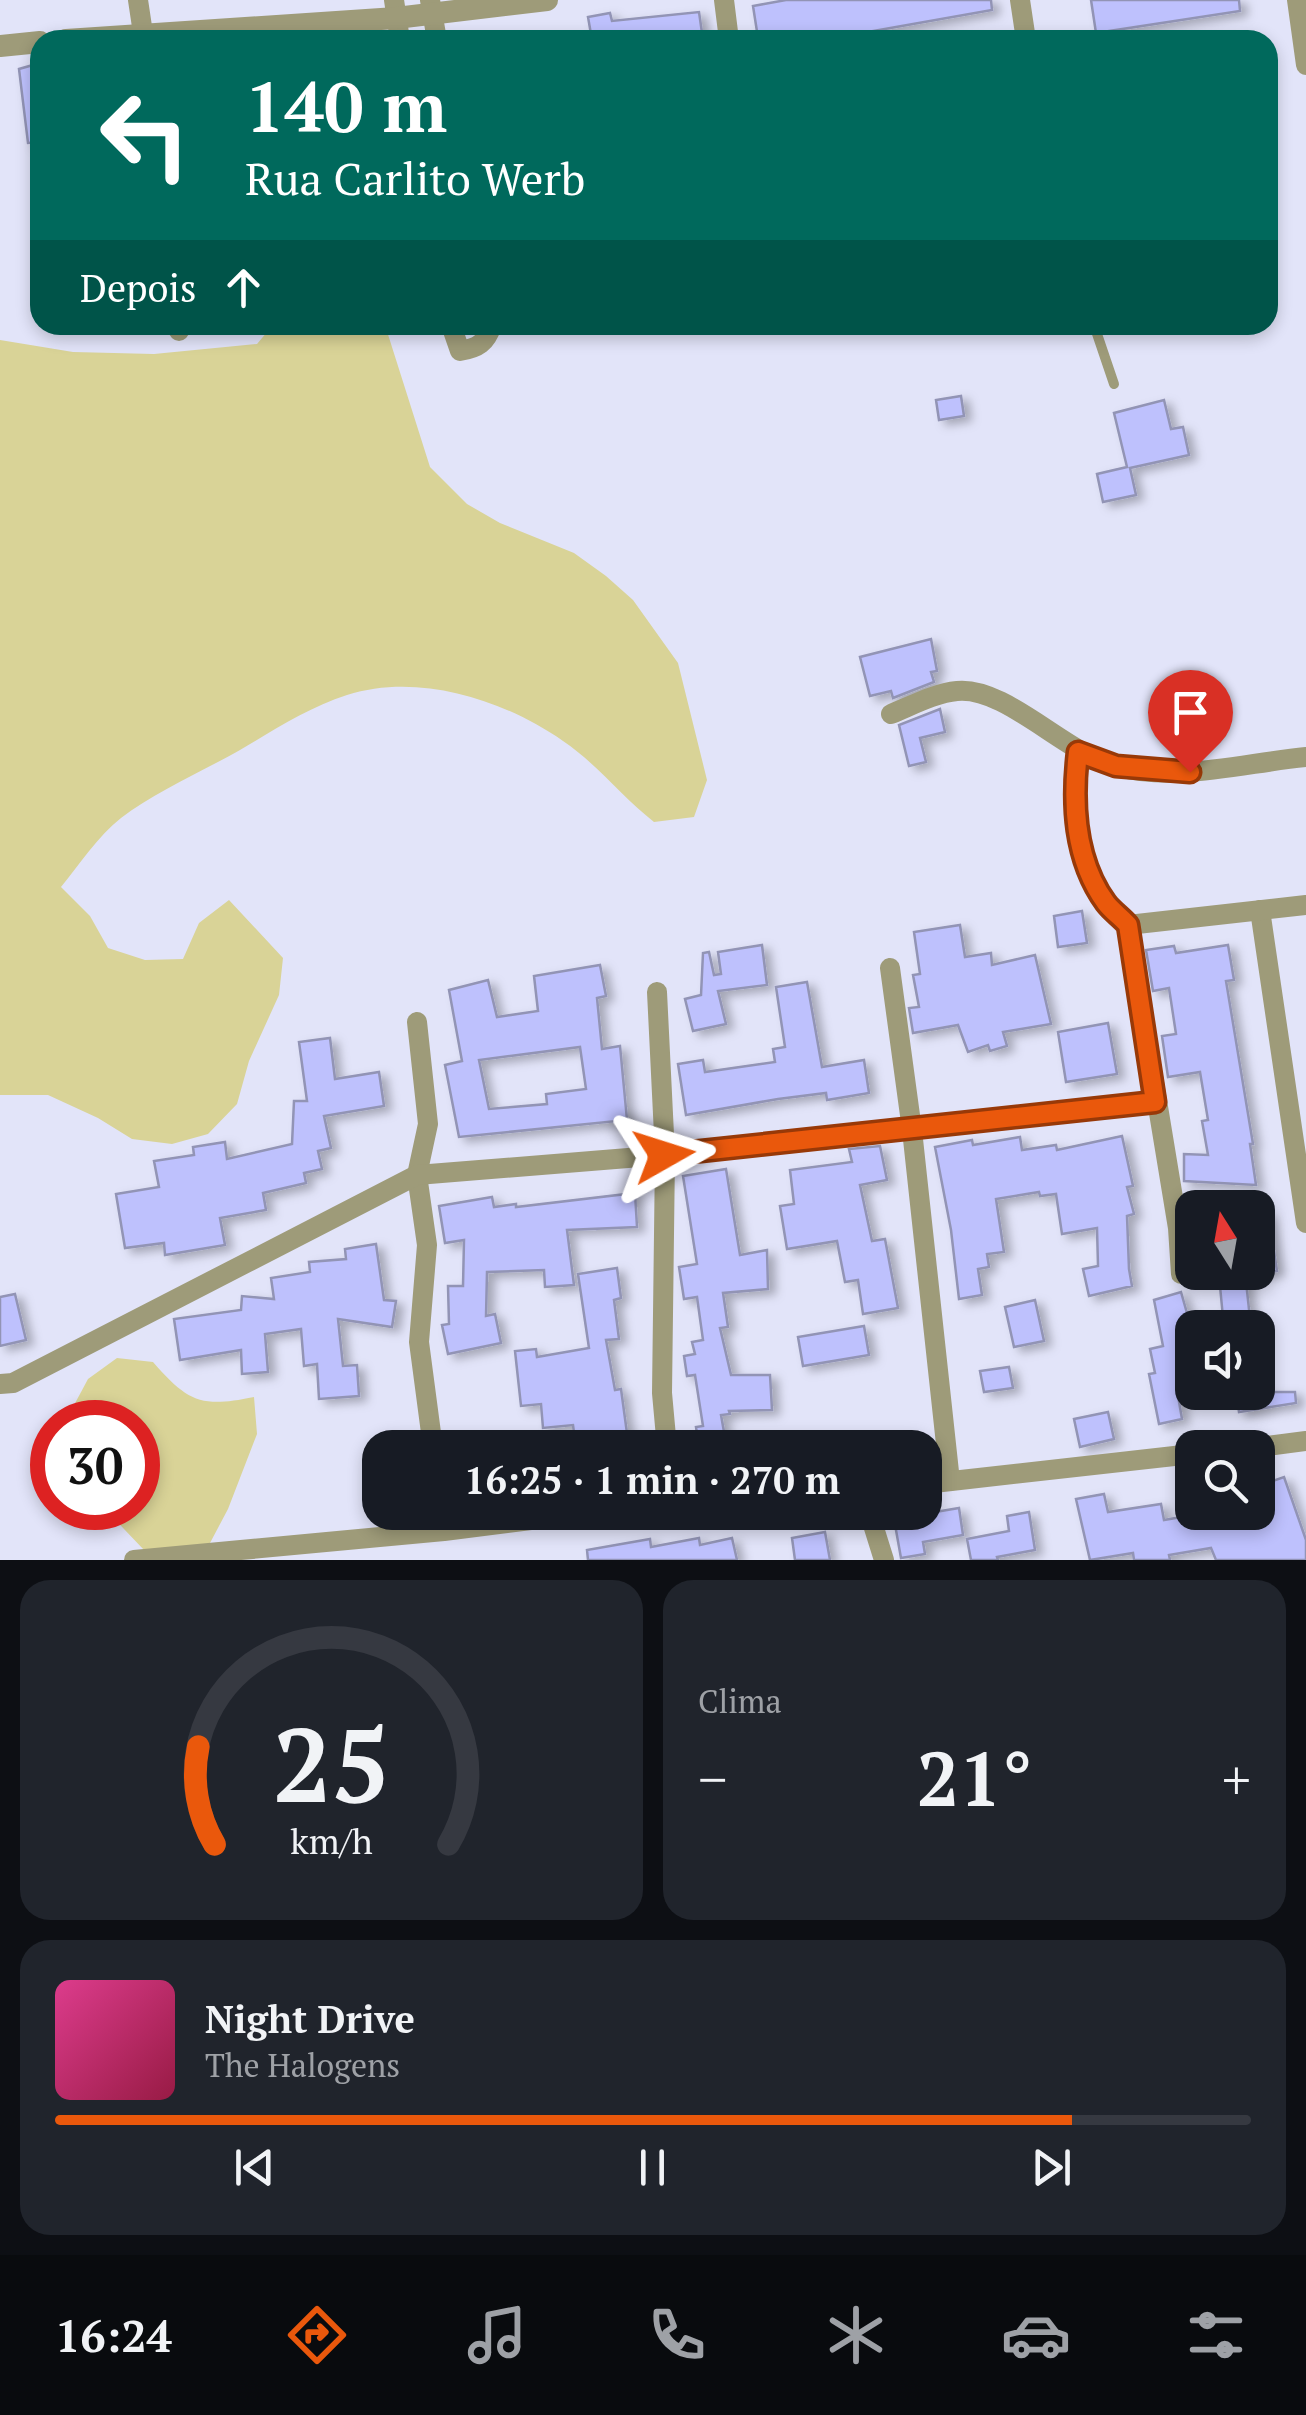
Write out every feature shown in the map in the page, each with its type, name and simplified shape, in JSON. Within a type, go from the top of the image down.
[{"type":"street","points":[[138,0],[143,30]]},
{"type":"street","points":[[233,30],[397,19],[431,7],[547,0]]},
{"type":"street","points":[[724,0],[728,30]]},
{"type":"street","points":[[1020,0],[1024,30]]},
{"type":"street","points":[[1296,0],[1306,65]]},
{"type":"street","points":[[0,46],[30,43]]},
{"type":"street","points":[[454,335],[460,351],[475,348],[488,335]]},
{"type":"street","points":[[891,714],[955,690],[976,692],[1023,714],[1078,752],[1116,766],[1190,772],[1306,756]]},
{"type":"street","points":[[1078,752],[1074,784],[1076,826],[1088,872],[1108,904],[1128,925],[1175,1212]]},
{"type":"street","points":[[1128,925],[1306,905]]},
{"type":"street","points":[[1260,910],[1306,1222]]},
{"type":"street","points":[[890,968],[912,1130],[950,1482]]},
{"type":"street","points":[[657,992],[664,1155],[662,1393],[665,1430]]},
{"type":"street","points":[[417,1022],[428,1124],[417,1175],[428,1245],[419,1342],[431,1430]]},
{"type":"street","points":[[0,1384],[13,1383],[417,1175],[664,1155],[1155,1102]]},
{"type":"street","points":[[1275,1445],[1306,1442]]},
{"type":"street","points":[[942,1483],[1175,1456]]},
{"type":"street","points":[[134,1560],[377,1530]]},
{"type":"street","points":[[875,1530],[884,1560]]},
{"type":"lane","points":[[1097,335],[1114,384]]},
{"type":"shaded area","points":[[265,335],[388,335],[430,467],[467,504],[500,523],[574,553],[633,600],[678,663],[707,780],[694,817],[654,822],[586,759],[540,726],[460,694],[403,687],[347,695],[319,706],[148,800],[104,833],[61,887],[90,916],[108,948],[145,960],[183,959],[199,923],[229,900],[283,958],[279,995],[249,1061],[237,1104],[208,1134],[172,1144],[132,1139],[48,1095],[0,1095],[0,340],[73,352],[154,354],[257,344]]},
{"type":"shaded area","points":[[117,1358],[153,1362],[176,1386],[197,1399],[221,1402],[254,1397],[257,1434],[228,1509],[201,1560],[144,1550],[125,1530],[160,1530],[160,1400],[77,1400],[88,1379]]},
{"type":"building","points":[[786,0],[991,0],[992,10],[879,30],[757,30],[753,6]]},
{"type":"building","points":[[1091,0],[1239,0],[1240,11],[1096,30]]},
{"type":"building","points":[[699,12],[702,30],[590,30],[588,17],[610,13],[612,21]]},
{"type":"building","points":[[30,66],[30,143],[28,143],[19,69]]},
{"type":"building","points":[[961,396],[964,416],[939,420],[936,400]]},
{"type":"building","points":[[1164,400],[1171,429],[1183,427],[1189,455],[1130,468],[1136,495],[1103,502],[1097,474],[1127,467],[1114,413]]},
{"type":"building","points":[[931,639],[937,671],[931,672],[934,682],[893,698],[891,691],[870,696],[860,657]]},
{"type":"building","points":[[940,709],[945,732],[920,738],[926,762],[909,766],[899,725]]},
{"type":"building","points":[[1082,911],[1087,943],[1058,947],[1054,916]]},
{"type":"building","points":[[960,925],[965,957],[991,953],[992,965],[1035,955],[1051,1024],[1003,1032],[1007,1046],[990,1051],[988,1045],[968,1052],[958,1025],[913,1033],[909,1008],[919,1007],[913,975],[920,974],[914,932]]},
{"type":"building","points":[[762,945],[767,985],[718,991],[726,1024],[693,1031],[685,999],[701,995],[703,953],[709,952],[714,975],[721,974],[718,952]]},
{"type":"building","points":[[1228,945],[1234,980],[1226,981],[1256,1185],[1184,1181],[1184,1154],[1208,1155],[1202,1121],[1208,1120],[1200,1072],[1168,1077],[1162,1036],[1176,1034],[1169,988],[1153,991],[1146,950],[1174,946],[1176,953]]},
{"type":"building","points":[[600,965],[606,996],[597,998],[602,1049],[620,1046],[627,1120],[459,1137],[445,1065],[462,1061],[449,990],[488,980],[497,1017],[538,1011],[534,976]],"holes":[[[580,1047],[586,1089],[546,1094],[547,1104],[489,1109],[479,1060]]]},
{"type":"building","points":[[807,982],[822,1067],[864,1060],[869,1093],[827,1100],[826,1093],[686,1115],[678,1064],[703,1060],[705,1072],[775,1062],[773,1049],[785,1047],[776,987]]},
{"type":"building","points":[[1108,1023],[1117,1074],[1066,1082],[1058,1032]]},
{"type":"building","points":[[330,1038],[335,1079],[379,1072],[384,1106],[324,1116],[331,1148],[318,1151],[322,1169],[304,1173],[306,1183],[263,1193],[266,1210],[220,1218],[225,1245],[165,1255],[164,1243],[125,1248],[116,1194],[159,1187],[154,1161],[194,1155],[193,1147],[225,1142],[227,1159],[292,1144],[294,1101],[307,1101],[299,1042]]},
{"type":"building","points":[[1122,1136],[1133,1186],[1127,1187],[1134,1214],[1127,1216],[1132,1286],[1089,1296],[1083,1269],[1098,1266],[1097,1228],[1062,1234],[1056,1194],[1040,1196],[1039,1192],[996,1199],[1004,1252],[987,1254],[989,1267],[978,1269],[982,1295],[959,1299],[935,1147],[1020,1137],[1022,1150],[1056,1145],[1057,1150]]},
{"type":"building","points":[[880,1146],[887,1180],[860,1185],[872,1241],[885,1239],[898,1308],[863,1314],[858,1280],[845,1282],[837,1241],[787,1249],[780,1206],[794,1204],[790,1170],[852,1162],[849,1149]]},
{"type":"building","points":[[726,1169],[740,1255],[767,1250],[768,1289],[723,1293],[728,1327],[720,1328],[731,1375],[770,1375],[772,1410],[729,1411],[730,1414],[721,1415],[724,1430],[696,1430],[703,1426],[695,1375],[687,1376],[684,1356],[695,1354],[692,1342],[703,1340],[697,1297],[684,1299],[679,1267],[697,1264],[683,1176]]},
{"type":"building","points":[[635,1193],[637,1227],[567,1230],[574,1285],[545,1287],[544,1270],[487,1272],[486,1316],[495,1314],[501,1343],[448,1354],[442,1325],[449,1324],[448,1286],[463,1286],[464,1240],[445,1243],[439,1206],[492,1197],[494,1207],[516,1207]]},
{"type":"building","points":[[376,1244],[384,1300],[396,1301],[392,1327],[338,1319],[343,1366],[357,1365],[359,1396],[319,1399],[317,1364],[304,1366],[301,1329],[265,1334],[268,1372],[242,1374],[241,1350],[180,1360],[174,1319],[241,1310],[242,1296],[274,1299],[271,1278],[310,1272],[309,1262],[346,1259],[345,1249]]},
{"type":"building","points":[[617,1268],[621,1298],[614,1300],[619,1339],[606,1340],[615,1390],[621,1389],[627,1430],[574,1430],[573,1425],[543,1428],[541,1404],[521,1406],[515,1351],[536,1349],[537,1357],[589,1348],[578,1274]]},
{"type":"building","points":[[1220,1290],[1247,1290],[1249,1310],[1222,1310]]},
{"type":"building","points":[[1181,1292],[1186,1310],[1175,1310],[1175,1410],[1180,1410],[1182,1419],[1159,1424],[1149,1374],[1155,1373],[1150,1349],[1163,1346],[1154,1300]]},
{"type":"building","points":[[15,1294],[26,1340],[0,1346],[0,1297]]},
{"type":"building","points":[[1035,1300],[1044,1341],[1014,1347],[1005,1307]]},
{"type":"building","points":[[864,1326],[869,1355],[803,1366],[798,1337]]},
{"type":"building","points":[[1009,1367],[1013,1388],[984,1392],[980,1371]]},
{"type":"building","points":[[1275,1392],[1295,1392],[1296,1403],[1275,1406]]},
{"type":"building","points":[[1108,1412],[1114,1439],[1080,1447],[1074,1419]]},
{"type":"building","points":[[1284,1477],[1306,1540],[1306,1560],[1216,1560],[1211,1548],[1169,1555],[1170,1560],[1134,1560],[1133,1553],[1090,1560],[1076,1499],[1104,1494],[1108,1512],[1161,1504],[1164,1520],[1175,1518],[1175,1530],[1275,1530],[1275,1480]]},
{"type":"building","points":[[959,1508],[963,1535],[923,1542],[925,1554],[901,1558],[896,1530],[942,1530],[942,1511]]},
{"type":"building","points":[[1029,1512],[1035,1550],[997,1557],[998,1560],[971,1560],[967,1539],[1009,1531],[1007,1516]]},
{"type":"building","points":[[825,1532],[830,1560],[795,1560],[792,1538]]},
{"type":"building","points":[[699,1538],[700,1545],[732,1538],[737,1560],[588,1560],[587,1550],[650,1539],[651,1547]]},
{"type":"route","points":[[664,1155],[1155,1102],[1128,925],[1108,904],[1088,872],[1076,826],[1074,784],[1078,752],[1116,766],[1190,772]]}]
